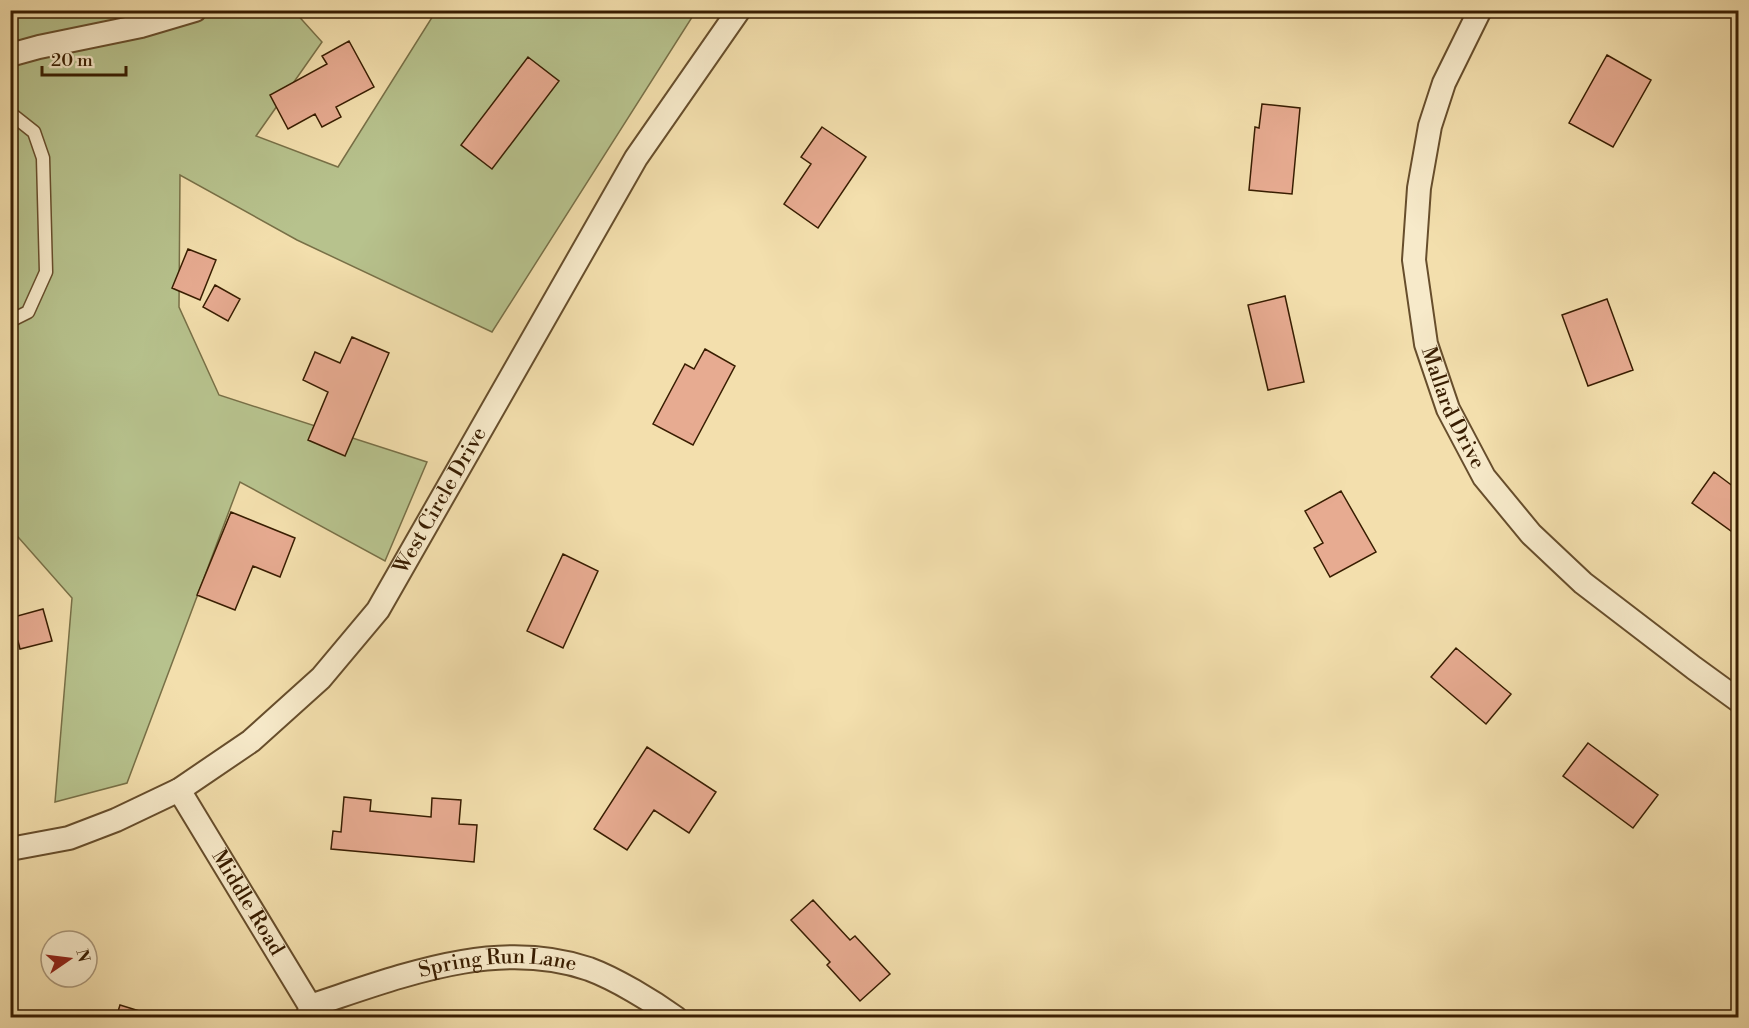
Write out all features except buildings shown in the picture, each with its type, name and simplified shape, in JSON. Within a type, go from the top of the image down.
[{"type":"street","points":[[10,55],[141,26],[195,10]]},
{"type":"street","name":"West Circle Drive","points":[[10,849],[69,838],[116,820],[179,790],[251,741],[321,678],[378,610],[636,158],[739,10]]},
{"type":"street","name":"Mallard Drive","points":[[1480,10],[1444,83],[1430,126],[1419,188],[1414,260],[1426,344],[1448,410],[1484,477],[1531,534],[1583,583],[1738,700]]},
{"type":"street","name":"Middle Road","points":[[179,790],[309,1012]]},
{"type":"street","name":"Spring Run Lane","points":[[309,1012],[417,971],[471,960],[512,957],[547,959],[589,969],[655,1002],[676,1017]]},
{"type":"lane","points":[[10,113],[34,132],[43,158],[46,272],[28,312],[10,321]]},
{"type":"green space","points":[[10,11],[294,11],[322,42],[256,136],[338,167],[436,11],[696,11],[492,332],[297,240],[180,175],[179,307],[219,395],[427,462],[385,561],[240,482],[127,783],[55,802],[72,598],[11,529]]}]
